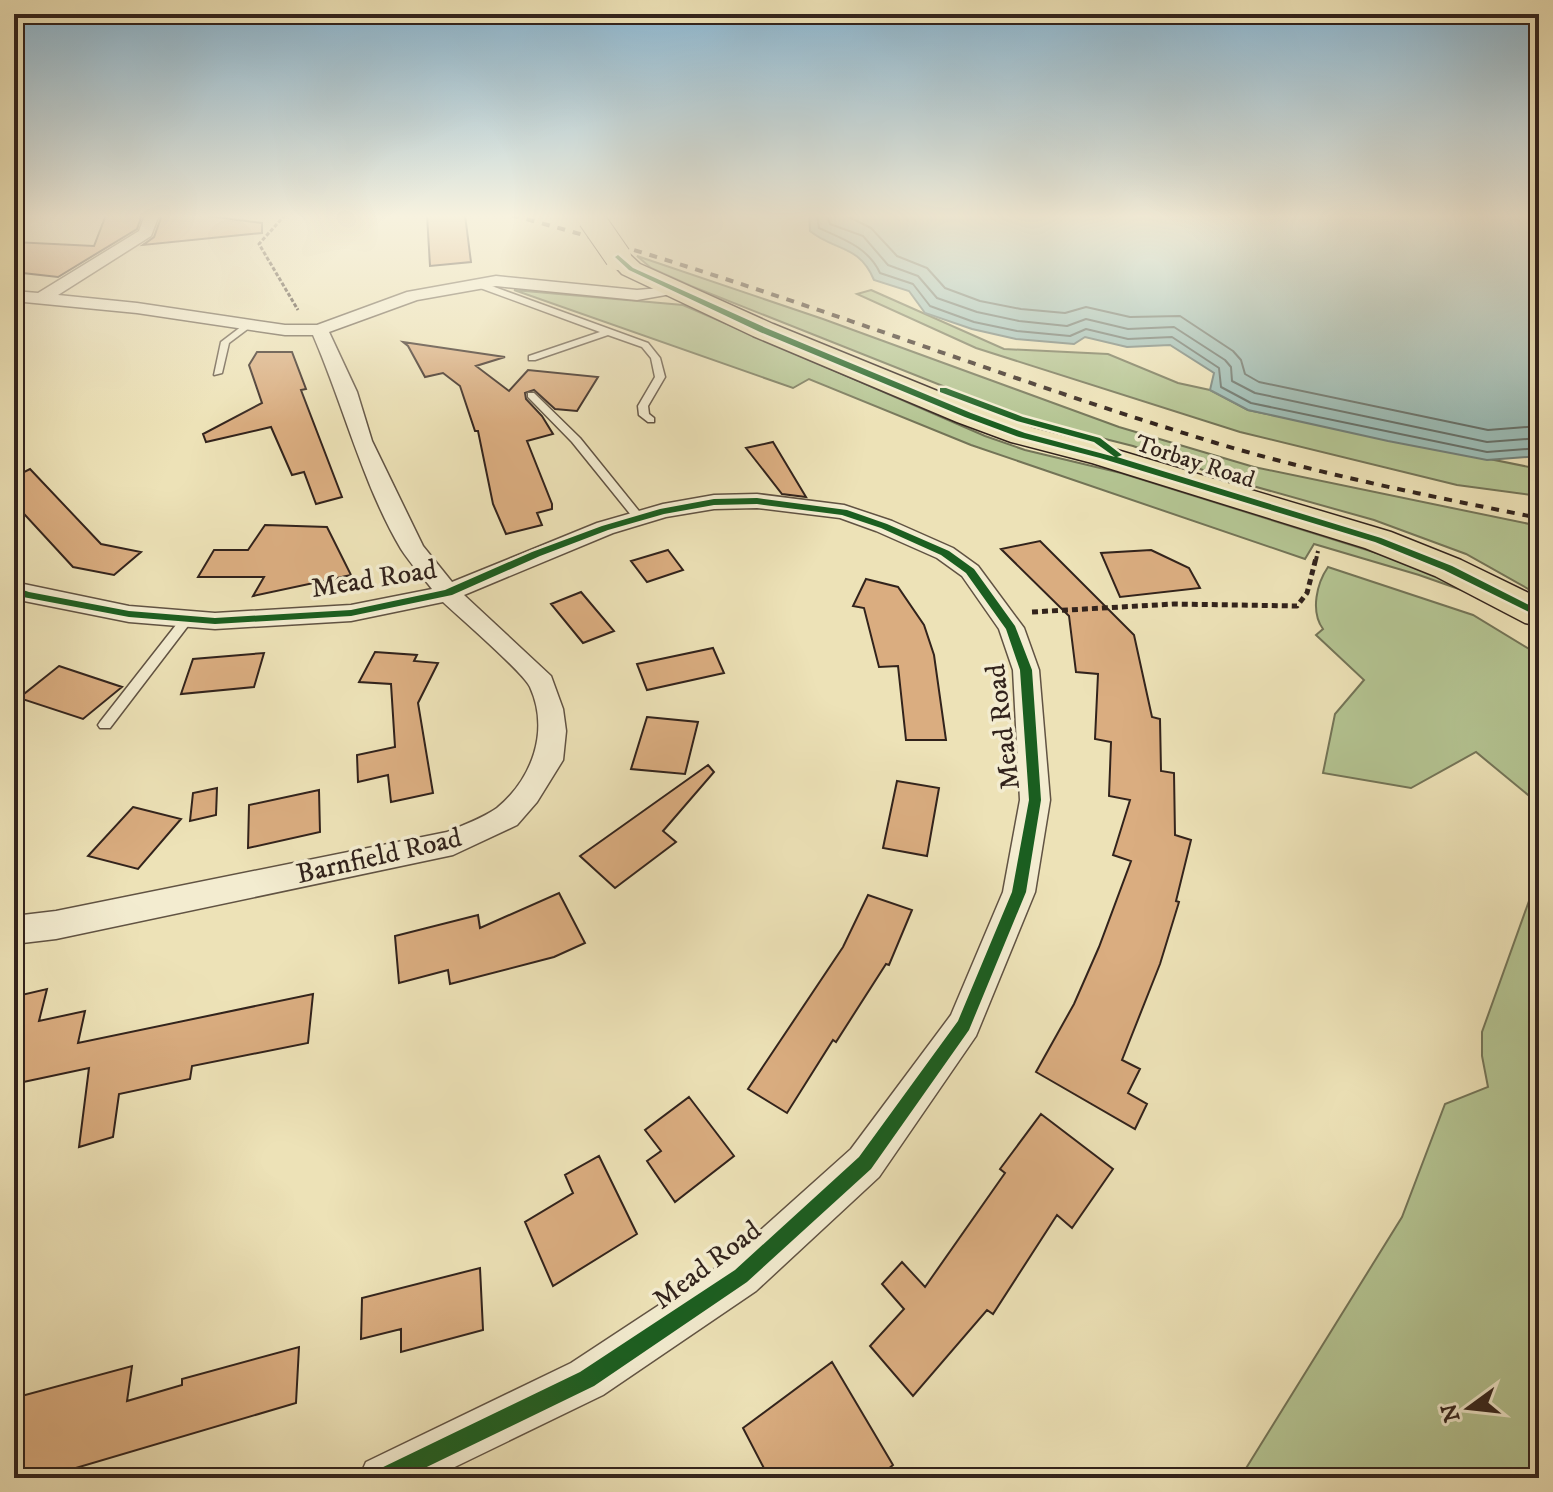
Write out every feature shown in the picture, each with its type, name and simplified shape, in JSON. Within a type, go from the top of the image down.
[{"type":"main road","name":"Torbay Road","points":[[667,285],[763,330],[968,415],[1022,435],[1103,456],[1378,540],[1448,568],[1539,614]]},
{"type":"street","points":[[44,297],[64,285]]},
{"type":"street","points":[[14,296],[44,297],[285,330],[319,330],[413,296],[467,285]]},
{"type":"street","points":[[550,285],[637,295],[677,289]]},
{"type":"street","name":"Barnfield Road","points":[[14,930],[71,922],[453,843],[506,817],[527,794],[549,760],[552,731],[542,682],[448,593],[412,548],[362,441],[347,392],[319,330]]},
{"type":"street","name":"Mead Road","points":[[14,590],[99,609],[215,621],[351,613],[448,593],[536,554],[639,518],[714,502],[757,501],[844,512],[945,553],[970,571],[1003,614],[1026,670],[1034,770],[1035,800],[1019,892],[964,1025],[874,1151],[865,1163],[741,1276],[587,1379],[428,1459],[382,1478]]},
{"type":"lane","points":[[479,285],[638,341],[651,351],[660,377],[643,406],[644,415],[651,420]]},
{"type":"lane","points":[[217,373],[225,342],[249,325]]},
{"type":"lane","points":[[532,358],[607,332]]},
{"type":"lane","points":[[531,395],[576,440],[639,518]]},
{"type":"lane","points":[[105,725],[187,619]]},
{"type":"path","points":[[289,285],[299,313],[319,330]]},
{"type":"path","points":[[1003,614],[1174,604],[1297,606],[1307,593],[1317,551]]},
{"type":"green space","points":[[688,285],[722,285],[1119,427],[1254,467],[1539,526],[1539,595],[1466,554],[1374,520],[1235,481],[1133,446],[1026,419]]},
{"type":"green space","points":[[514,290],[683,305],[985,436],[1025,450],[1121,473],[1396,559],[1490,600],[1314,544],[1305,559],[971,445],[809,379],[793,388]]},
{"type":"green space","points":[[871,290],[1004,349],[1108,354],[1178,383],[1210,390],[1248,410],[1539,469],[1539,496],[1457,485],[1240,432],[976,348],[857,294]]},
{"type":"green space","points":[[1328,567],[1473,615],[1539,655],[1539,804],[1476,752],[1411,788],[1323,773],[1335,714],[1364,680],[1316,635],[1323,629],[1317,614],[1316,597]]},
{"type":"green space","points":[[1539,873],[1539,1478],[1240,1478],[1402,1217],[1445,1104],[1488,1087],[1482,1056],[1482,1032]]},
{"type":"water","points":[[889,285],[1539,285],[1539,456],[1487,460],[1248,410],[1210,390],[1214,373],[1170,345],[1127,347],[1085,337],[1074,344],[1016,339],[972,329],[925,313],[909,291]]},
{"type":"building","points":[[403,342],[505,357],[476,366],[509,391],[528,370],[598,377],[577,411],[555,409],[534,390],[525,393],[526,399],[553,434],[527,441],[552,504],[552,509],[537,513],[542,525],[506,534],[493,504],[478,431],[475,431],[460,386],[443,373],[425,377]]},
{"type":"building","points":[[257,352],[292,352],[306,389],[301,390],[342,497],[316,504],[304,472],[292,475],[271,427],[206,442],[203,434],[262,403],[249,365]]},
{"type":"building","points":[[773,442],[806,497],[782,494],[746,448]]},
{"type":"building","points":[[30,469],[101,544],[141,552],[114,575],[73,567],[14,503],[14,477]]},
{"type":"building","points":[[265,525],[327,527],[351,575],[253,596],[264,577],[198,577],[214,550],[248,550]]},
{"type":"building","points":[[1040,541],[1134,635],[1152,717],[1160,719],[1161,771],[1174,773],[1175,835],[1191,840],[1176,901],[1179,902],[1160,964],[1122,1060],[1140,1069],[1128,1093],[1147,1104],[1135,1129],[1036,1072],[1074,1004],[1131,861],[1113,855],[1130,800],[1109,796],[1111,742],[1095,739],[1098,674],[1076,672],[1069,616],[1001,549]]},
{"type":"building","points":[[668,550],[683,570],[647,582],[631,561]]},
{"type":"building","points":[[1151,550],[1189,568],[1200,588],[1120,597],[1101,553]]},
{"type":"building","points":[[866,579],[898,587],[924,625],[934,655],[946,740],[906,740],[898,666],[879,667],[864,608],[853,606]]},
{"type":"building","points":[[581,592],[614,631],[583,643],[551,604]]},
{"type":"building","points":[[713,648],[724,673],[647,690],[637,664]]},
{"type":"building","points":[[375,652],[417,655],[414,661],[438,663],[418,703],[433,793],[391,802],[388,775],[358,782],[357,755],[395,747],[391,684],[359,682]]},
{"type":"building","points":[[264,653],[254,687],[181,694],[193,659]]},
{"type":"building","points":[[59,666],[122,687],[83,719],[19,698]]},
{"type":"building","points":[[647,717],[698,722],[685,774],[631,769]]},
{"type":"building","points":[[708,765],[714,772],[663,831],[676,842],[615,888],[580,856]]},
{"type":"building","points":[[897,781],[939,788],[927,856],[883,848]]},
{"type":"building","points":[[217,788],[216,815],[190,821],[193,793]]},
{"type":"building","points":[[319,790],[320,832],[248,848],[249,805]]},
{"type":"building","points":[[133,807],[181,819],[138,869],[88,856]]},
{"type":"building","points":[[559,893],[585,943],[554,957],[450,984],[448,970],[399,983],[395,936],[478,915],[480,928]]},
{"type":"building","points":[[868,895],[912,910],[889,965],[886,964],[836,1042],[833,1040],[787,1113],[748,1089],[843,947]]},
{"type":"building","points":[[47,989],[39,1021],[85,1011],[78,1043],[313,994],[308,1043],[192,1066],[190,1079],[119,1094],[113,1137],[79,1147],[89,1068],[14,1084],[14,1007],[17,996]]},
{"type":"building","points":[[689,1097],[734,1156],[675,1202],[647,1161],[661,1151],[645,1130]]},
{"type":"building","points":[[1041,1114],[1113,1169],[1072,1228],[1057,1215],[993,1314],[987,1310],[913,1396],[870,1346],[904,1309],[882,1284],[902,1262],[925,1287],[1005,1173],[1000,1169]]},
{"type":"building","points":[[599,1156],[637,1234],[553,1286],[525,1222],[573,1193],[565,1175]]},
{"type":"building","points":[[480,1268],[483,1330],[401,1352],[401,1329],[361,1339],[362,1298]]},
{"type":"building","points":[[299,1347],[296,1403],[42,1478],[14,1478],[14,1398],[132,1366],[127,1401],[182,1385],[182,1379]]},
{"type":"building","points":[[832,1362],[893,1465],[877,1478],[769,1478],[743,1428]]},
{"type":"railway","points":[[743,285],[1047,389],[1226,446],[1421,494],[1539,518]]},
{"type":"cycle path","points":[[665,285],[763,330],[968,415],[1022,435],[1103,456],[1378,540],[1448,568],[1539,614]]},
{"type":"cycle path","points":[[943,390],[1020,419],[1097,440],[1118,455]]},
{"type":"cycle path","points":[[14,590],[129,614],[215,621],[351,613],[448,593],[536,554],[605,528],[663,511],[714,502],[757,501],[844,512],[945,553],[970,571],[1011,628],[1026,670],[1035,800],[1019,892],[964,1025],[865,1163],[741,1276],[587,1379],[382,1478]]}]
